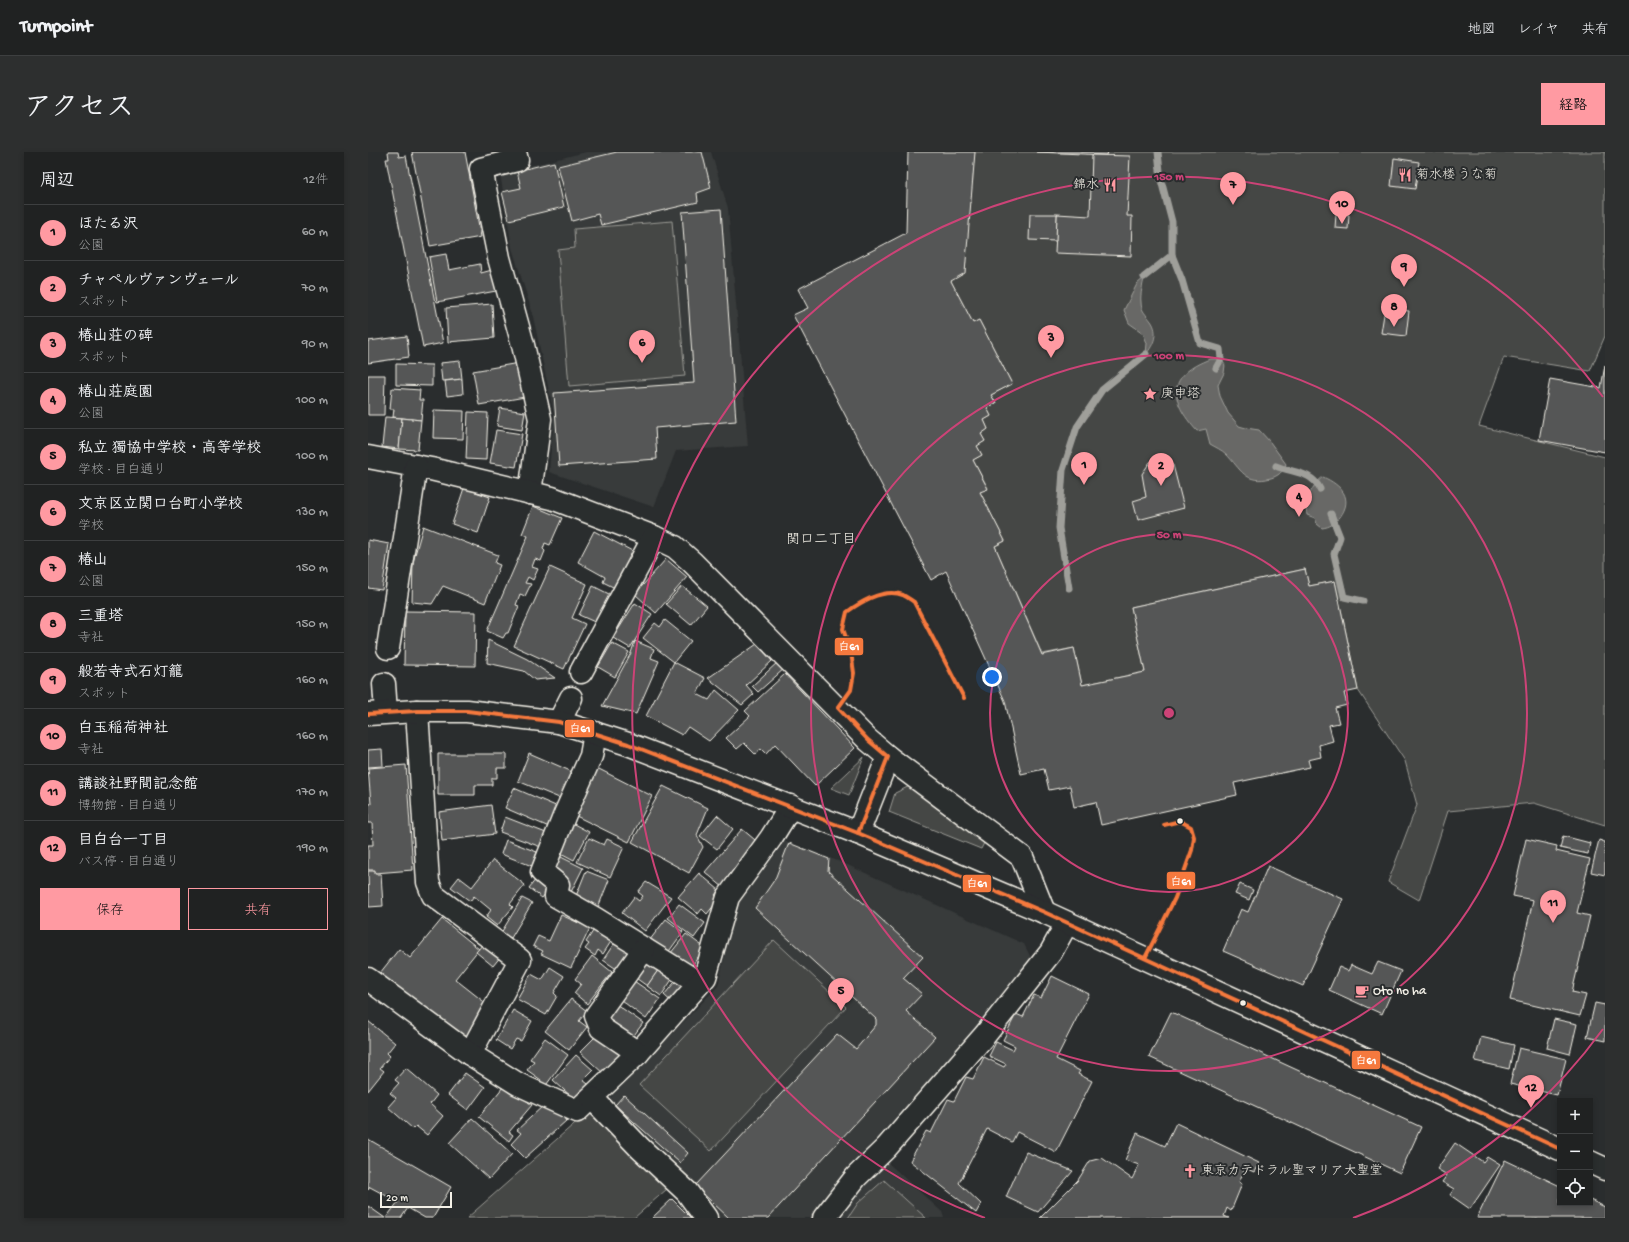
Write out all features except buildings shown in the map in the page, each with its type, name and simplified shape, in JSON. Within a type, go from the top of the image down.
[{"type":"street","points":[[515,152],[517,160],[481,169],[499,258],[523,345],[540,419],[530,493]]},
{"type":"street","points":[[368,457],[416,466],[552,498],[654,537],[675,548],[692,562],[868,740],[888,757],[1022,857],[1044,912]]},
{"type":"street","points":[[388,648],[416,466]]},
{"type":"street","points":[[582,672],[654,537]]},
{"type":"street","points":[[384,684],[377,713],[467,711],[558,722],[595,733],[686,765],[858,832],[1044,912],[1557,1148]]},
{"type":"street","points":[[558,722],[571,698]]},
{"type":"street","points":[[417,711],[428,882],[433,895],[520,960],[470,1054]]},
{"type":"street","points":[[595,733],[592,756],[565,814],[542,872],[558,885],[556,896],[699,983]]},
{"type":"street","points":[[858,832],[888,757]]},
{"type":"street","points":[[368,978],[470,1054],[518,1084],[577,1111],[638,1053],[705,977],[728,897],[771,838],[791,806]]},
{"type":"street","points":[[824,1218],[856,1177],[886,1148],[985,1035],[1052,952],[1067,923]]},
{"type":"street","points":[[638,1053],[601,1028],[596,1016],[644,949]]},
{"type":"street","points":[[592,1098],[640,1148],[687,1192],[706,1218]]},
{"type":"street","points":[[1593,1163],[1605,1169]]},
{"type":"shaded area","points":[[586,152],[711,152],[728,208],[748,446],[676,451],[654,507],[549,472],[554,414],[532,312],[512,248],[500,173]]},
{"type":"shaded area","points":[[975,152],[1605,152],[1605,336],[1590,371],[1504,357],[1479,426],[1605,457],[1605,825],[1534,803],[1448,811],[1419,900],[1388,882],[1417,805],[1405,761],[1358,690],[1335,581],[1309,586],[1305,569],[1131,607],[1145,672],[1082,685],[1074,648],[1042,654],[995,546],[1005,541],[980,492],[988,488],[973,460],[982,455],[977,446],[985,441],[981,434],[988,429],[984,420],[991,416],[987,408],[996,403],[991,395],[1012,384],[979,320],[973,323],[951,281]]},
{"type":"shaded area","points":[[672,221],[685,376],[569,386],[558,250],[575,248],[574,229]]},
{"type":"shaded area","points":[[1144,278],[1141,305],[1155,330],[1153,343],[1146,354],[1147,343],[1143,333],[1129,323],[1124,310],[1137,284]]},
{"type":"shaded area","points":[[1210,359],[1221,359],[1225,365],[1224,373],[1218,385],[1220,396],[1228,413],[1239,426],[1259,430],[1286,464],[1282,471],[1276,476],[1262,480],[1249,477],[1244,474],[1224,453],[1210,444],[1206,429],[1197,431],[1187,419],[1177,398],[1176,389],[1179,380],[1186,372],[1196,365]]},
{"type":"shaded area","points":[[1323,477],[1340,488],[1346,498],[1346,504],[1336,522],[1330,526],[1322,528],[1317,524],[1315,518],[1307,515],[1306,510],[1312,489]]},
{"type":"shaded area","points":[[864,757],[849,795],[831,788]]},
{"type":"shaded area","points":[[912,785],[986,839],[981,849],[889,812],[895,793]]},
{"type":"shaded area","points":[[785,841],[843,863],[1024,944],[1031,958],[969,1037],[840,1179],[817,1218],[716,1218],[611,1105],[611,1097],[718,986],[735,908]]},
{"type":"shaded area","points":[[774,940],[846,1007],[711,1151],[639,1085]]},
{"type":"shaded area","points":[[590,1110],[667,1189],[634,1218],[467,1218]]},
{"type":"shaded area","points":[[886,1161],[942,1212],[944,1218],[835,1218],[854,1190]]},
{"type":"shaded area","points":[[884,1180],[926,1218],[848,1218],[858,1203]]},
{"type":"waterway","points":[[1158,152],[1161,180],[1172,222],[1172,255],[1182,280],[1200,343],[1220,349],[1221,359],[1216,368]]},
{"type":"waterway","points":[[1144,277],[1172,255]]},
{"type":"waterway","points":[[1069,588],[1059,528],[1063,470],[1077,427],[1102,390],[1146,354]]},
{"type":"waterway","points":[[1276,466],[1307,476],[1312,479],[1320,489]]},
{"type":"waterway","points":[[1331,514],[1340,537],[1334,554],[1344,597],[1363,601]]},
{"type":"transit line","name":"白61","points":[[858,833],[888,757],[868,740],[838,708],[851,690],[854,673],[851,652],[843,629],[847,612],[866,600],[881,594],[896,593],[903,595],[914,602],[964,698]]},
{"type":"transit line","name":"白61","points":[[368,714],[417,711],[467,711],[559,722],[628,744],[858,833],[1044,912],[1557,1148]]},
{"type":"transit line","name":"白61","points":[[1145,958],[1175,898],[1192,850],[1194,837],[1191,827],[1180,821],[1164,825]]},
{"type":"place","name":"菊水楼 うな菊","points":[[1405,175]]},
{"type":"place","name":"錦水","points":[[1110,185]]},
{"type":"place","name":"椿山","points":[[1233,205]]},
{"type":"place","name":"白玉稲荷神社","points":[[1342,224]]},
{"type":"place","name":"般若寺式石灯籠","points":[[1404,287]]},
{"type":"place","name":"三重塔","points":[[1394,327]]},
{"type":"place","name":"椿山荘の碑","points":[[1051,358]]},
{"type":"place","name":"文京区立関口台町小学校","points":[[642,363]]},
{"type":"place","name":"庚申塔","points":[[1150,394]]},
{"type":"place","name":"ほたる沢","points":[[1084,485]]},
{"type":"place","name":"チャペルヴァンヴェール","points":[[1161,486]]},
{"type":"place","name":"椿山荘庭園","points":[[1299,517]]},
{"type":"place","name":"講談社野間記念館","points":[[1553,923]]},
{"type":"place","name":"Oto no ha","points":[[1362,991]]},
{"type":"place","name":"私立 獨協中学校・高等学校","points":[[841,1011]]},
{"type":"place","name":"目白台一丁目","points":[[1531,1108]]},
{"type":"place","name":"東京カテドラル聖マリア大聖堂","points":[[1190,1171]]},
{"type":"district","name":"関口二丁目","points":[[821,540]]}]
